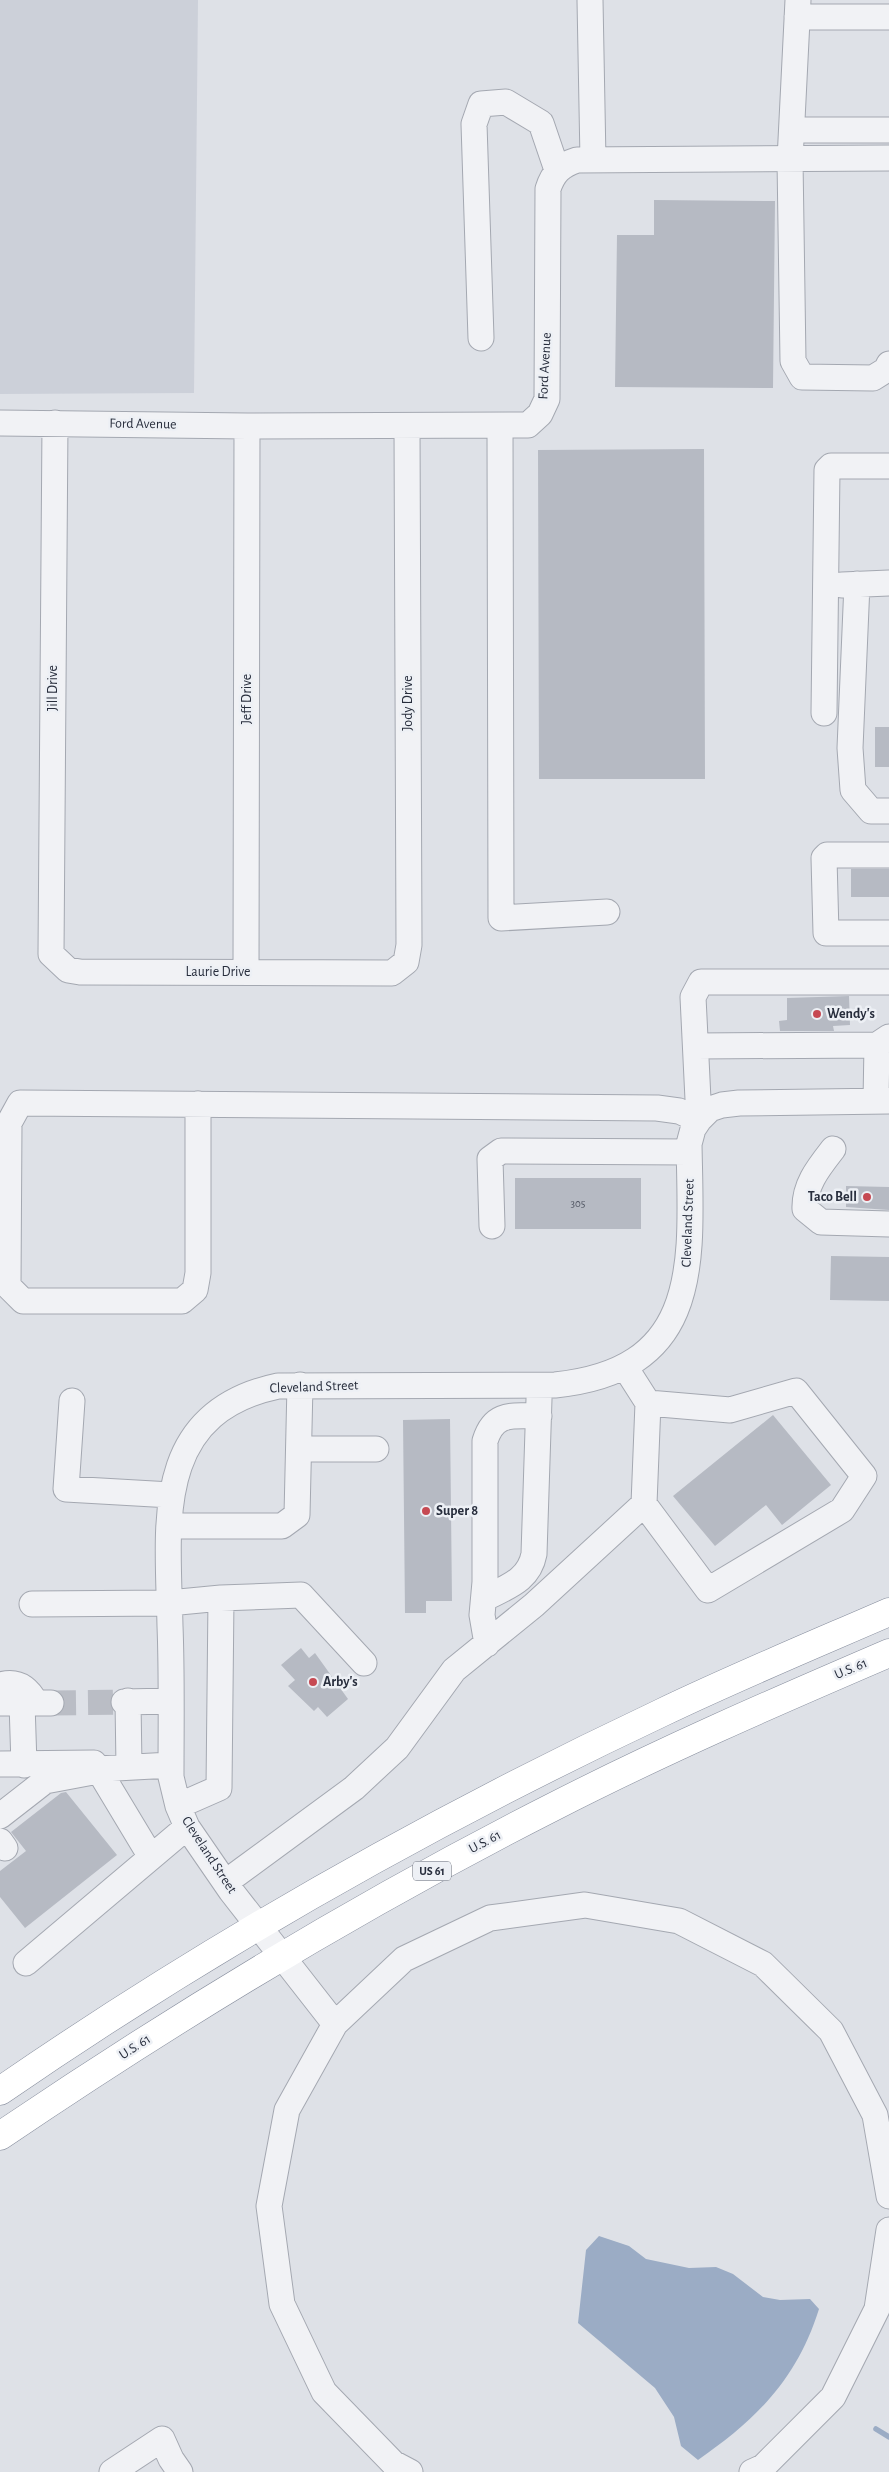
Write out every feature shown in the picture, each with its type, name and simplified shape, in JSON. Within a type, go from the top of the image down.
[{"type":"highway","name":"US 61","points":[[0,2091],[113,2016],[258,1926],[455,1816],[562,1761],[706,1692],[889,1612]]},
{"type":"highway","name":"U.S. 61","points":[[0,2136],[152,2036],[281,1956],[394,1891],[561,1803],[708,1732],[889,1653]]},
{"type":"street","points":[[590,0],[593,160]]},
{"type":"street","points":[[889,17],[797,8],[790,160],[793,361],[802,377],[873,378],[886,370],[889,364]]},
{"type":"street","points":[[481,338],[474,124],[481,104],[506,102],[540,123],[557,170],[565,163],[577,160],[889,158]]},
{"type":"street","points":[[792,130],[889,130]]},
{"type":"street","name":"Ford Avenue","points":[[0,423],[500,427],[528,425],[540,414],[547,399],[548,189],[557,170]]},
{"type":"street","name":"Jill Drive","points":[[52,954],[55,423]]},
{"type":"street","name":"Jeff Drive","points":[[246,972],[247,426]]},
{"type":"street","name":"Jody Drive","points":[[392,973],[406,962],[409,945],[407,426]]},
{"type":"street","points":[[500,427],[501,918],[608,912]]},
{"type":"street","points":[[824,713],[828,467],[889,466]]},
{"type":"street","points":[[825,585],[889,583]]},
{"type":"street","points":[[857,584],[850,748],[854,790],[871,811],[889,811]]},
{"type":"street","points":[[889,855],[827,855],[824,858],[826,933],[889,933]]},
{"type":"street","name":"Laurie Drive","points":[[52,954],[68,970],[80,972],[392,973]]},
{"type":"street","points":[[699,1120],[693,997],[701,982],[889,982]]},
{"type":"street","points":[[696,1046],[883,1041],[882,1101],[739,1103],[710,1109],[699,1120]]},
{"type":"street","points":[[198,1104],[198,1272],[195,1290],[182,1301],[23,1301],[8,1286],[9,1123],[20,1103],[198,1104],[657,1108],[679,1111],[699,1120]]},
{"type":"street","name":"Cleveland Street","points":[[335,2024],[226,1882],[183,1816],[171,1777],[170,1526],[171,1496],[175,1475],[184,1453],[210,1418],[237,1400],[257,1390],[278,1386],[300,1385],[539,1384],[586,1382],[625,1367],[647,1350],[668,1326],[682,1297],[688,1264],[689,1152],[693,1129],[699,1120]]},
{"type":"street","points":[[833,1149],[817,1170],[808,1186],[805,1209],[821,1222],[889,1224]]},
{"type":"street","points":[[492,1226],[490,1159],[501,1151],[689,1152]]},
{"type":"street","points":[[625,1367],[648,1403],[644,1504],[708,1590],[842,1510],[864,1476],[796,1392],[730,1410],[648,1403]]},
{"type":"street","points":[[484,1599],[519,1581],[531,1568],[534,1554],[539,1384]]},
{"type":"street","points":[[170,1526],[282,1526],[297,1515],[300,1385]]},
{"type":"street","points":[[72,1401],[66,1489],[171,1496]]},
{"type":"street","points":[[486,1644],[482,1615],[484,1599],[485,1441],[489,1430],[498,1421],[508,1416],[539,1416]]},
{"type":"street","points":[[299,1449],[376,1449]]},
{"type":"street","points":[[226,1882],[354,1788],[390,1755],[454,1670],[534,1605],[644,1504]]},
{"type":"street","points":[[32,1604],[169,1604],[221,1598],[301,1595],[364,1663]]},
{"type":"street","points":[[26,1963],[151,1857],[183,1816],[219,1788],[221,1598]]},
{"type":"street","points":[[0,1685],[17,1684],[28,1689],[27,1703],[12,1765],[94,1764],[151,1857]]},
{"type":"street","points":[[129,1767],[126,1702],[170,1701]]},
{"type":"street","points":[[0,1816],[45,1781],[93,1772],[98,1768],[171,1765]]},
{"type":"street","points":[[410,2472],[393,2463],[324,2392],[282,2304],[269,2206],[287,2110],[335,2024],[404,1959],[490,1918],[585,1905],[679,1921],[764,1964],[831,2031],[882,2113],[889,2196]]},
{"type":"street","points":[[752,2472],[763,2467],[833,2397],[877,2309],[889,2230]]},
{"type":"street","points":[[112,2472],[162,2439],[171,2459],[180,2472]]},
{"type":"shaded area","points":[[0,0],[198,0],[194,393],[0,394]]},
{"type":"water","points":[[599,2236],[629,2246],[646,2259],[689,2268],[716,2267],[733,2274],[763,2297],[780,2300],[810,2299],[819,2309],[810,2334],[787,2377],[756,2413],[739,2429],[698,2460],[681,2446],[674,2417],[655,2388],[578,2323],[586,2250]]},
{"type":"building","points":[[654,200],[775,201],[773,388],[615,387],[617,235],[654,235]]},
{"type":"building","points":[[704,449],[705,779],[539,779],[538,450]]},
{"type":"building","points":[[875,727],[889,727],[889,767],[875,767]]},
{"type":"building","points":[[851,869],[889,869],[889,897],[851,897]]},
{"type":"building","points":[[849,996],[850,1025],[833,1026],[834,1031],[780,1031],[779,1021],[787,1020],[787,998]]},
{"type":"building","points":[[515,1178],[641,1178],[641,1229],[515,1229]]},
{"type":"building","name":"Taco Bell","points":[[846,1186],[889,1187],[889,1210],[846,1207]]},
{"type":"building","points":[[831,1256],[889,1257],[889,1301],[830,1300]]},
{"type":"building","points":[[773,1415],[831,1485],[782,1525],[766,1505],[715,1546],[673,1496]]},
{"type":"building","points":[[450,1419],[452,1601],[426,1601],[426,1613],[405,1613],[403,1420]]},
{"type":"building","name":"Arby's","points":[[301,1648],[309,1658],[315,1653],[348,1699],[327,1717],[318,1707],[314,1711],[288,1686],[295,1680],[281,1665]]},
{"type":"building","points":[[66,1792],[117,1855],[25,1928],[0,1897],[0,1871],[26,1851],[11,1832],[61,1793]]},
{"type":"waterway","points":[[876,2429],[889,2437]]},
{"type":"tunnel","points":[[51,1703],[124,1702]]},
{"type":"place","name":"Wendy's","points":[[817,1014]]},
{"type":"place","name":"Taco Bell","points":[[867,1197]]},
{"type":"place","name":"Super 8","points":[[426,1511]]},
{"type":"place","name":"Arby's","points":[[313,1682]]}]
